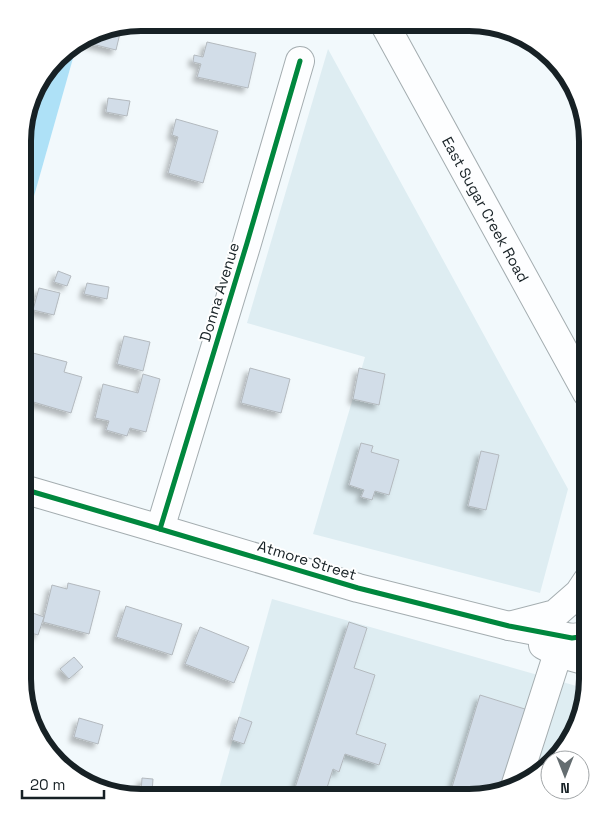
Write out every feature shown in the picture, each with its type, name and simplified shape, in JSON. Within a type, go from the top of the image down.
[{"type":"street","name":"East Sugar Creek Road","points":[[388,31],[579,378]]},
{"type":"street","name":"Donna Avenue","points":[[160,529],[300,61]]},
{"type":"street","name":"Atmore Street","points":[[31,492],[358,588],[509,626],[572,638],[579,637]]},
{"type":"street","points":[[509,626],[555,614],[579,593]]},
{"type":"street","name":"Atmore Street","points":[[509,626],[558,653],[579,659]]},
{"type":"street","points":[[518,777],[558,653]]},
{"type":"shaded area","points":[[328,49],[568,489],[540,593],[313,534],[365,357],[247,323]]},
{"type":"shaded area","points":[[74,54],[31,207],[31,141],[35,112],[50,80],[58,69]]},
{"type":"shaded area","points":[[272,599],[579,687],[577,701],[567,728],[553,750],[540,750],[540,763],[518,777],[504,783],[484,788],[219,789]]},
{"type":"building","points":[[120,33],[116,50],[91,44]]},
{"type":"building","points":[[207,42],[256,53],[248,88],[197,77],[201,64],[193,62],[194,55],[203,57]]},
{"type":"building","points":[[108,98],[130,101],[127,116],[106,112]]},
{"type":"building","points":[[176,119],[218,131],[203,183],[168,173],[178,137],[172,135]]},
{"type":"building","points":[[58,271],[71,276],[67,286],[54,282]]},
{"type":"building","points":[[87,283],[109,287],[107,299],[84,294]]},
{"type":"building","points":[[39,288],[60,293],[54,315],[33,310]]},
{"type":"building","points":[[124,336],[150,342],[143,371],[117,364]]},
{"type":"building","points":[[33,353],[67,362],[64,372],[82,377],[71,413],[31,401],[31,360]]},
{"type":"building","points":[[250,368],[290,379],[281,413],[241,403]]},
{"type":"building","points":[[359,368],[385,374],[379,405],[353,399]]},
{"type":"building","points":[[143,374],[160,379],[146,432],[130,428],[127,436],[106,430],[109,421],[95,418],[103,384],[138,393]]},
{"type":"building","points":[[361,443],[373,446],[371,452],[399,460],[389,495],[375,491],[372,500],[361,497],[364,490],[349,485]]},
{"type":"building","points":[[481,451],[499,455],[486,510],[468,506]]},
{"type":"building","points":[[68,583],[100,591],[89,634],[43,622],[52,585],[67,589]]},
{"type":"building","points":[[126,606],[182,624],[172,655],[116,637]]},
{"type":"building","points":[[31,612],[44,617],[38,635],[31,633]]},
{"type":"building","points":[[349,622],[367,628],[354,668],[375,675],[356,734],[386,744],[379,765],[345,754],[339,772],[333,769],[327,789],[295,789]]},
{"type":"building","points":[[200,627],[249,647],[234,683],[185,664]]},
{"type":"building","points":[[74,657],[83,667],[69,679],[60,669]]},
{"type":"building","points":[[480,695],[528,710],[506,782],[484,788],[451,789]]},
{"type":"building","points":[[239,717],[252,722],[244,744],[232,740]]},
{"type":"building","points":[[79,718],[103,725],[98,744],[74,737]]},
{"type":"building","points":[[142,778],[153,779],[152,789],[141,789]]},
{"type":"cycle path","points":[[160,529],[300,61]]},
{"type":"cycle path","points":[[31,491],[358,588],[509,626],[572,638],[579,637]]}]
